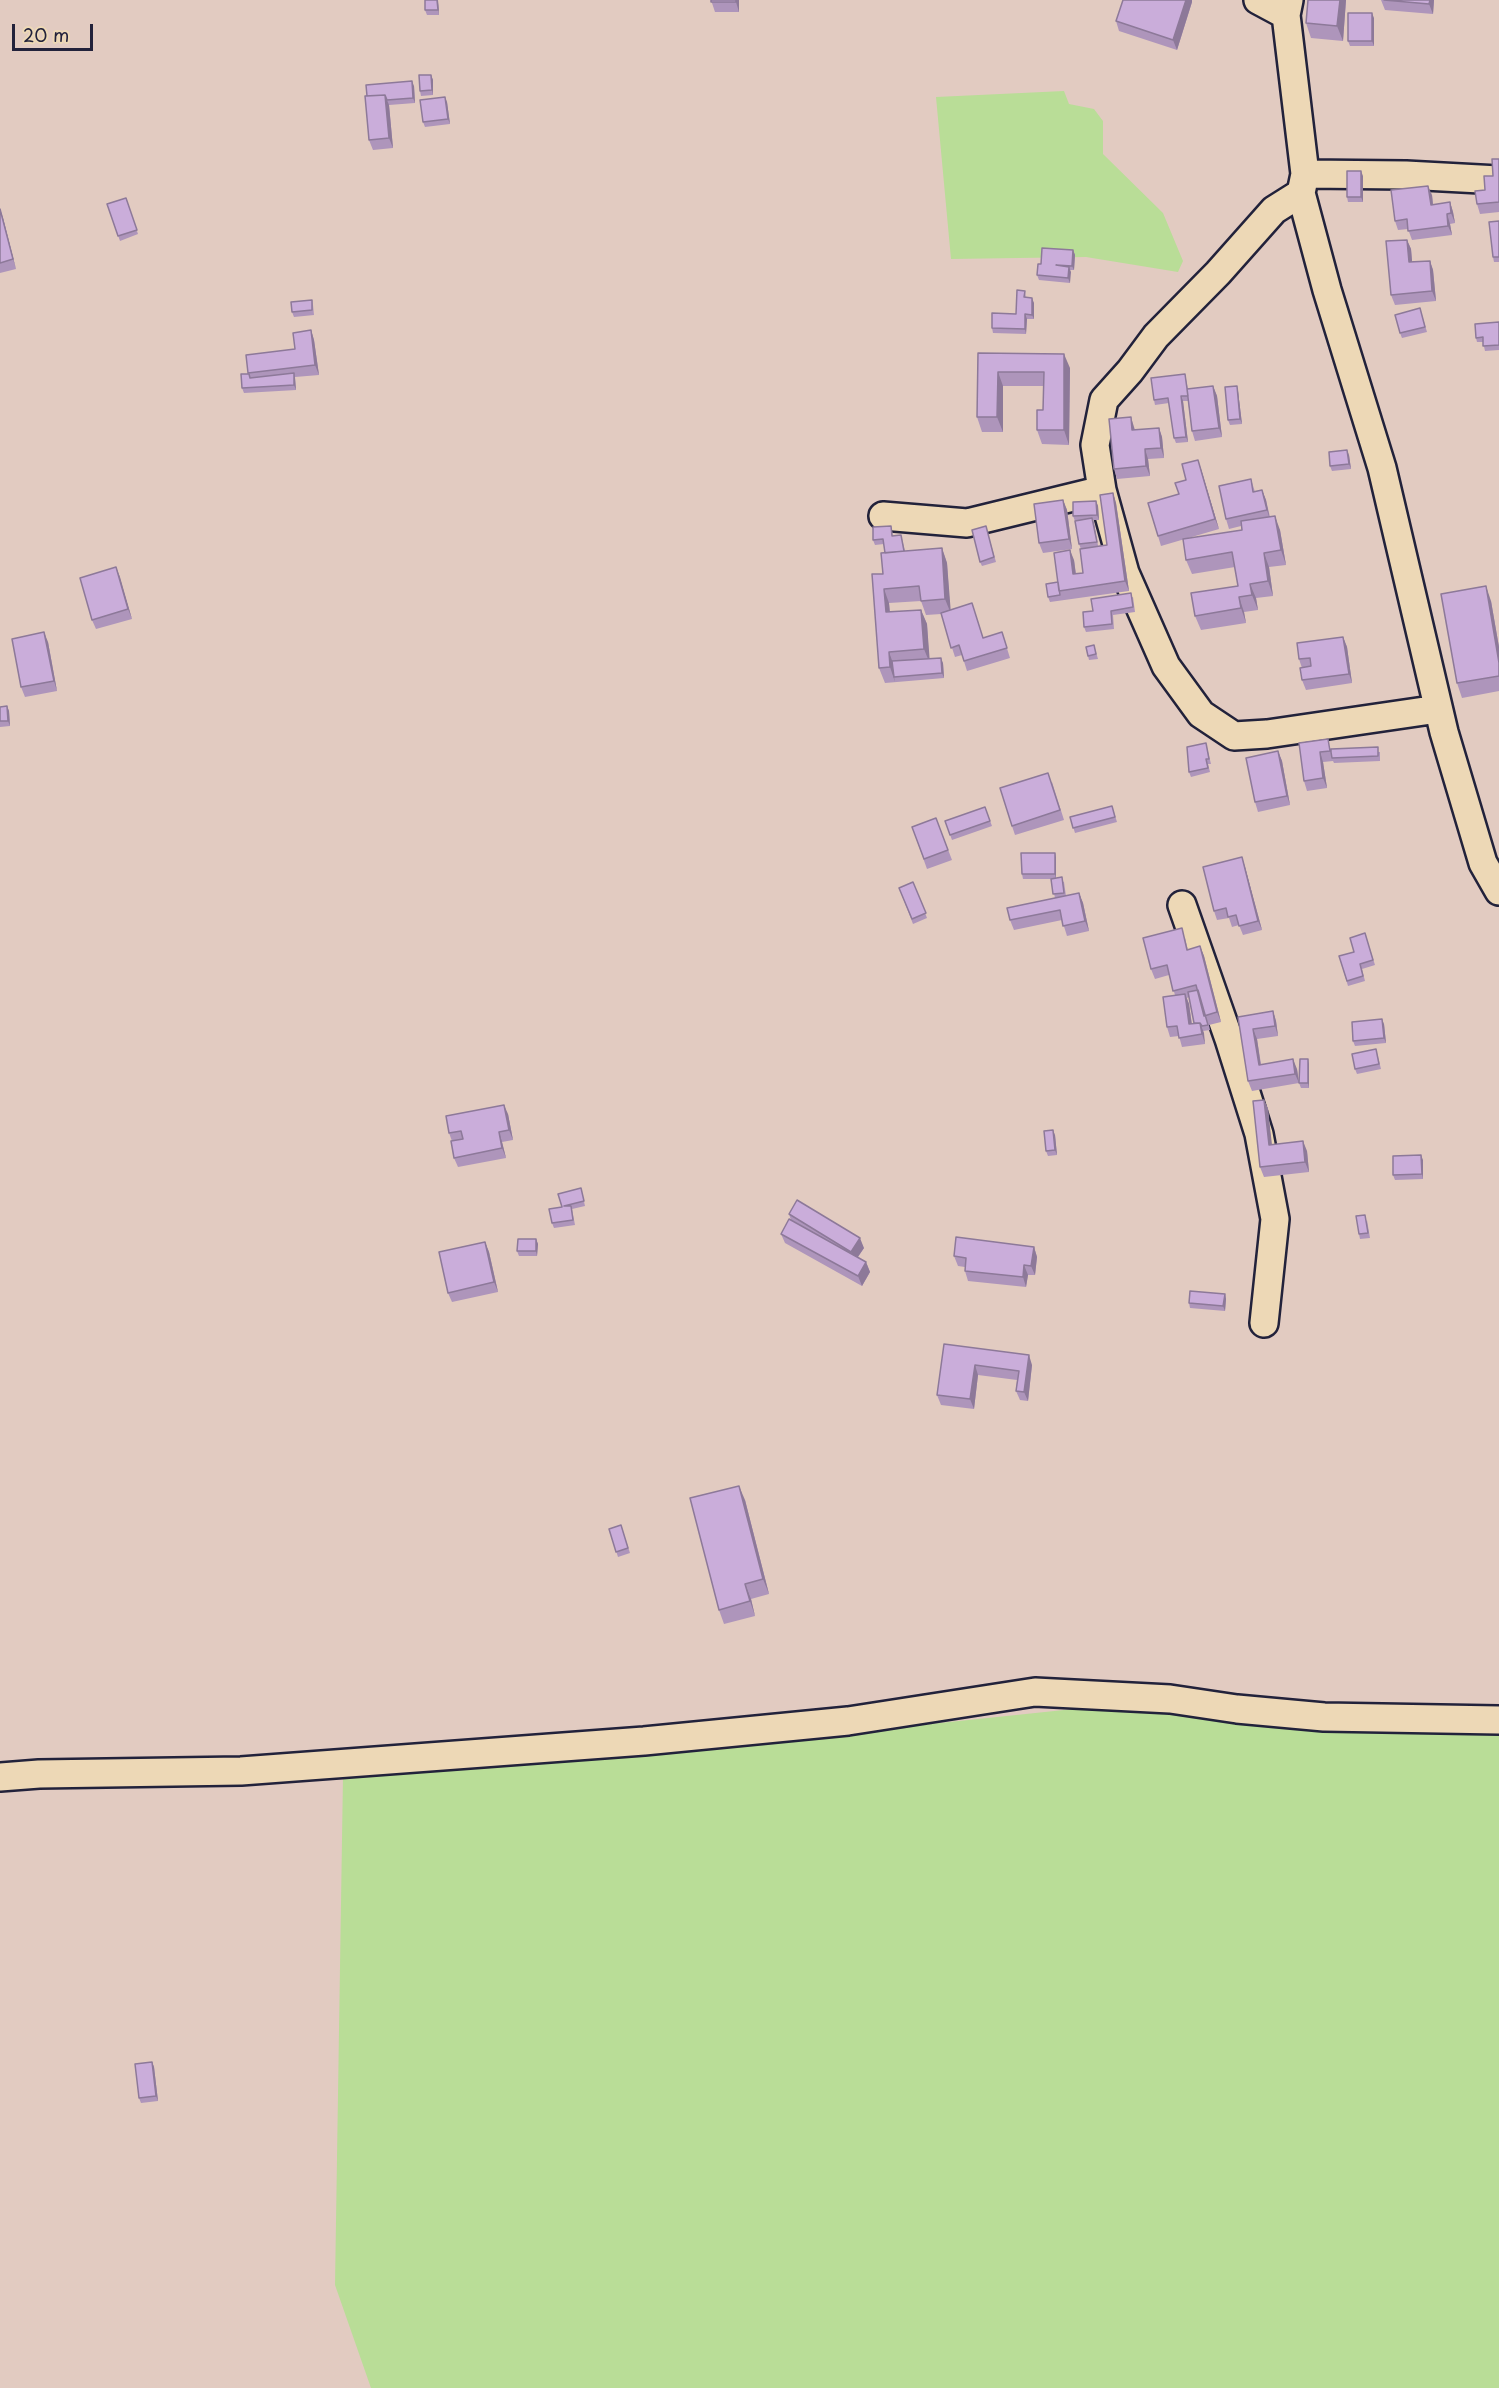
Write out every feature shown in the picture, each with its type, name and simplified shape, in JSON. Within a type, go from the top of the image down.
[{"type":"street","points":[[1258,0],[1288,8],[1303,184],[1327,290],[1382,468],[1438,709],[1483,863],[1499,891]]},
{"type":"street","points":[[1438,709],[1267,734],[1234,736],[1200,714],[1166,666],[1125,573],[1102,490],[1095,445],[1104,400],[1130,371],[1156,336],[1218,273],[1274,210],[1303,184],[1406,175],[1499,180]]},
{"type":"street","points":[[883,516],[967,523],[1102,490]]},
{"type":"street","points":[[1182,905],[1229,1039],[1259,1134],[1275,1219],[1264,1323]]},
{"type":"street","points":[[0,1777],[241,1771],[644,1741],[849,1721],[1035,1692],[1170,1699],[1237,1709],[1324,1717],[1499,1720]]},
{"type":"green space","points":[[1064,91],[1069,104],[1094,109],[1103,121],[1103,154],[1163,213],[1183,261],[1178,272],[1086,257],[951,259],[936,97]]},
{"type":"green space","points":[[1083,1708],[1499,1732],[1499,2388],[371,2388],[335,2285],[343,1776],[615,1757]]},
{"type":"building","points":[[425,0],[437,0],[438,10],[425,10]]},
{"type":"building","points":[[711,0],[736,0],[736,2],[711,2]]},
{"type":"building","points":[[1123,0],[1186,0],[1173,40],[1116,21]]},
{"type":"building","points":[[1308,0],[1340,0],[1337,26],[1306,23]]},
{"type":"building","points":[[1384,0],[1430,0],[1429,4]]},
{"type":"building","points":[[1348,13],[1372,13],[1372,41],[1348,41]]},
{"type":"building","points":[[419,75],[431,75],[432,90],[420,91]]},
{"type":"building","points":[[412,81],[413,98],[387,100],[385,95],[367,96],[366,85]]},
{"type":"building","points":[[385,95],[389,138],[369,140],[365,96]]},
{"type":"building","points":[[445,97],[448,119],[423,122],[420,100]]},
{"type":"building","points":[[1492,159],[1499,159],[1499,202],[1477,204],[1475,191],[1485,190],[1484,176],[1493,176]]},
{"type":"building","points":[[1347,171],[1361,171],[1361,197],[1347,197]]},
{"type":"building","points":[[1428,186],[1431,205],[1450,202],[1451,213],[1447,214],[1448,226],[1408,231],[1407,219],[1395,221],[1391,190]]},
{"type":"building","points":[[126,198],[137,230],[118,236],[107,204]]},
{"type":"building","points":[[0,209],[13,259],[0,263]]},
{"type":"building","points":[[1499,221],[1499,257],[1493,257],[1489,222]]},
{"type":"building","points":[[1407,240],[1409,262],[1430,261],[1432,291],[1391,295],[1386,241]]},
{"type":"building","points":[[1042,248],[1073,250],[1072,266],[1056,265],[1069,267],[1068,278],[1037,275],[1038,264],[1041,264]]},
{"type":"building","points":[[1017,290],[1025,291],[1024,297],[1032,298],[1032,315],[1025,314],[1025,329],[992,328],[992,313],[1016,314]]},
{"type":"building","points":[[312,300],[312,310],[292,312],[291,302]]},
{"type":"building","points":[[1420,308],[1425,327],[1400,333],[1395,315]]},
{"type":"building","points":[[1499,322],[1499,345],[1483,346],[1483,337],[1476,338],[1475,324]]},
{"type":"building","points":[[311,330],[315,365],[248,373],[246,355],[295,349],[293,333]]},
{"type":"building","points":[[978,353],[1064,354],[1064,430],[1037,430],[1037,410],[1043,410],[1044,372],[998,372],[997,417],[977,417]]},
{"type":"building","points":[[294,373],[294,385],[242,388],[241,374],[249,374],[250,378]]},
{"type":"building","points":[[1185,374],[1188,396],[1181,396],[1186,437],[1174,438],[1168,398],[1154,400],[1151,378]]},
{"type":"building","points":[[1213,386],[1219,428],[1192,431],[1187,389]]},
{"type":"building","points":[[1237,386],[1240,419],[1228,420],[1225,387]]},
{"type":"building","points":[[1131,417],[1132,430],[1159,428],[1161,448],[1145,449],[1146,466],[1114,469],[1109,419]]},
{"type":"building","points":[[1347,450],[1349,464],[1330,466],[1329,452]]},
{"type":"building","points":[[1198,460],[1215,519],[1158,536],[1148,503],[1179,494],[1175,483],[1186,480],[1182,464]]},
{"type":"building","points":[[1251,479],[1253,492],[1262,490],[1267,510],[1226,519],[1219,486]]},
{"type":"building","points":[[1113,493],[1125,581],[1059,591],[1054,553],[1070,550],[1073,574],[1083,573],[1080,549],[1107,545],[1100,495]]},
{"type":"building","points":[[1063,500],[1069,539],[1039,543],[1034,504]]},
{"type":"building","points":[[1096,501],[1097,515],[1073,516],[1073,502]]},
{"type":"building","points":[[1275,516],[1281,550],[1264,553],[1268,581],[1250,584],[1252,595],[1239,597],[1241,608],[1195,616],[1191,593],[1238,586],[1232,552],[1186,560],[1183,539],[1242,530],[1241,521]]},
{"type":"building","points":[[1092,518],[1097,542],[1079,544],[1075,521]]},
{"type":"building","points":[[891,526],[892,536],[901,535],[904,551],[885,553],[883,539],[873,540],[873,527]]},
{"type":"building","points":[[986,526],[994,557],[980,562],[972,530]]},
{"type":"building","points":[[942,548],[945,599],[921,601],[919,586],[884,589],[886,612],[921,610],[924,649],[889,652],[890,667],[879,668],[872,574],[883,574],[881,553]]},
{"type":"building","points":[[116,567],[128,609],[92,620],[80,578]]},
{"type":"building","points":[[1058,582],[1060,595],[1048,597],[1046,584]]},
{"type":"building","points":[[1486,586],[1499,663],[1499,676],[1457,683],[1441,594]]},
{"type":"building","points":[[1131,593],[1133,607],[1111,611],[1112,624],[1084,627],[1083,612],[1093,611],[1091,599]]},
{"type":"building","points":[[972,603],[983,638],[1002,632],[1007,648],[964,661],[959,645],[951,648],[941,613]]},
{"type":"building","points":[[44,632],[54,681],[21,687],[12,639]]},
{"type":"building","points":[[1343,637],[1349,674],[1302,680],[1300,668],[1311,666],[1310,658],[1299,659],[1297,643]]},
{"type":"building","points":[[1094,645],[1096,654],[1088,656],[1086,647]]},
{"type":"building","points":[[941,658],[942,673],[894,677],[892,661]]},
{"type":"building","points":[[7,706],[8,721],[0,721],[0,707]]},
{"type":"building","points":[[1328,739],[1330,751],[1320,752],[1323,778],[1304,781],[1299,743]]},
{"type":"building","points":[[1206,743],[1208,768],[1189,772],[1187,747]]},
{"type":"building","points":[[1378,747],[1378,756],[1332,758],[1331,749]]},
{"type":"building","points":[[1278,751],[1287,796],[1255,802],[1246,758]]},
{"type":"building","points":[[1048,773],[1060,810],[1012,826],[1000,788]]},
{"type":"building","points":[[1112,806],[1115,817],[1073,828],[1070,817]]},
{"type":"building","points":[[985,807],[990,821],[950,835],[945,821]]},
{"type":"building","points":[[936,818],[948,850],[924,859],[912,827]]},
{"type":"building","points":[[1021,853],[1055,853],[1055,874],[1022,874]]},
{"type":"building","points":[[1242,857],[1258,921],[1239,926],[1236,915],[1228,917],[1226,908],[1214,911],[1203,867]]},
{"type":"building","points":[[1062,877],[1064,893],[1053,894],[1051,879]]},
{"type":"building","points":[[913,882],[926,913],[912,919],[899,888]]},
{"type":"building","points":[[1079,893],[1085,921],[1063,926],[1060,910],[1010,920],[1007,908]]},
{"type":"building","points":[[1182,928],[1187,950],[1200,946],[1217,1012],[1204,1016],[1196,985],[1173,991],[1167,965],[1151,969],[1143,938]]},
{"type":"building","points":[[1365,933],[1373,960],[1360,964],[1363,976],[1347,981],[1339,956],[1354,952],[1350,938]]},
{"type":"building","points":[[1198,990],[1208,1025],[1202,1026],[1200,1023],[1194,1023],[1188,992]]},
{"type":"building","points":[[1185,994],[1189,1024],[1200,1023],[1202,1034],[1179,1038],[1177,1026],[1167,1027],[1163,997]]},
{"type":"building","points":[[1273,1011],[1275,1026],[1253,1029],[1259,1065],[1293,1059],[1295,1074],[1248,1081],[1238,1017]]},
{"type":"building","points":[[1382,1019],[1384,1038],[1353,1041],[1352,1022]]},
{"type":"building","points":[[1376,1049],[1379,1064],[1355,1069],[1352,1054]]},
{"type":"building","points":[[1300,1059],[1308,1059],[1308,1083],[1299,1083]]},
{"type":"building","points":[[1264,1100],[1269,1145],[1303,1141],[1305,1162],[1260,1167],[1253,1101]]},
{"type":"building","points":[[504,1105],[509,1130],[499,1132],[502,1148],[454,1158],[451,1141],[463,1139],[461,1131],[449,1133],[446,1116]]},
{"type":"building","points":[[1053,1130],[1055,1150],[1046,1151],[1044,1131]]},
{"type":"building","points":[[1421,1155],[1422,1174],[1393,1175],[1393,1156]]},
{"type":"building","points":[[581,1188],[584,1201],[564,1206],[571,1206],[573,1220],[552,1223],[549,1209],[562,1207],[558,1194]]},
{"type":"building","points":[[797,1200],[860,1238],[851,1252],[789,1214]]},
{"type":"building","points":[[1365,1215],[1368,1233],[1359,1234],[1356,1216]]},
{"type":"building","points":[[789,1219],[866,1262],[858,1276],[781,1234]]},
{"type":"building","points":[[956,1237],[1034,1247],[1031,1266],[1024,1265],[1023,1277],[965,1271],[966,1258],[954,1256]]},
{"type":"building","points":[[518,1239],[536,1239],[536,1251],[517,1251]]},
{"type":"building","points":[[485,1242],[494,1282],[448,1293],[439,1252]]},
{"type":"building","points":[[1190,1291],[1225,1294],[1223,1306],[1189,1303]]},
{"type":"building","points":[[944,1344],[1029,1355],[1024,1392],[1016,1391],[1019,1371],[975,1365],[970,1399],[937,1395]]},
{"type":"building","points":[[739,1486],[763,1579],[745,1584],[750,1601],[719,1610],[690,1498]]},
{"type":"building","points":[[621,1525],[628,1548],[616,1552],[609,1529]]},
{"type":"building","points":[[152,2062],[156,2096],[139,2098],[135,2064]]}]
